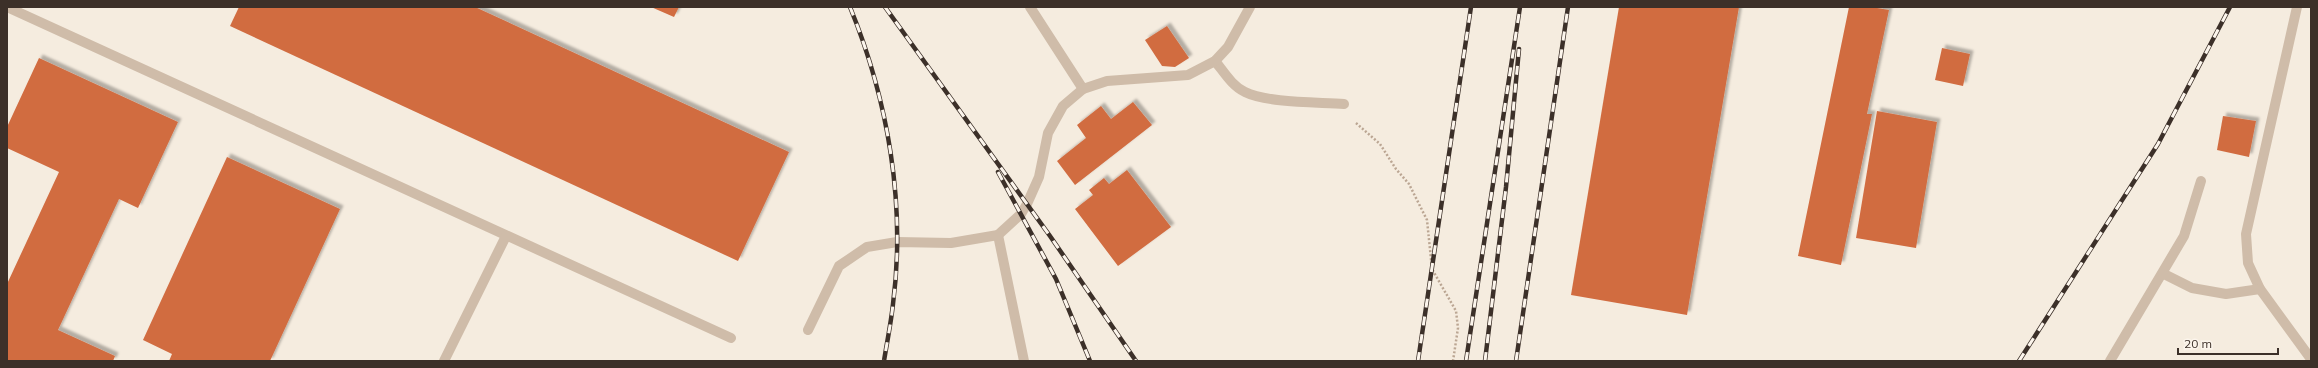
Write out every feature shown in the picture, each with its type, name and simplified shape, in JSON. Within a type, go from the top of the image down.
[{"type":"lane","points":[[7,7],[730,338]]},
{"type":"lane","points":[[1030,7],[1083,89]]},
{"type":"lane","points":[[808,330],[839,266],[867,247],[897,242],[951,243],[998,235],[1021,214],[1039,177],[1048,132],[1063,106],[1083,89],[1107,81],[1188,75],[1215,61],[1228,47],[1250,7]]},
{"type":"lane","points":[[2297,7],[2246,234],[2248,263],[2260,289],[2311,359]]},
{"type":"lane","points":[[1215,61],[1230,81],[1244,92],[1261,98],[1339,104]]},
{"type":"lane","points":[[2110,361],[2164,274],[2184,236],[2201,181]]},
{"type":"lane","points":[[998,235],[1024,361]]},
{"type":"lane","points":[[444,361],[506,236]]},
{"type":"lane","points":[[2164,274],[2192,288],[2226,294],[2260,289]]},
{"type":"path","points":[[1339,104],[1380,144],[1396,169],[1409,184],[1427,220],[1432,269],[1456,311],[1458,328],[1453,361]]},
{"type":"building","points":[[239,7],[475,7],[789,152],[738,261],[230,26]]},
{"type":"building","points":[[651,7],[679,7],[674,17]]},
{"type":"building","points":[[1619,7],[1739,7],[1687,315],[1571,295]]},
{"type":"building","points":[[1849,7],[1871,7],[1889,10],[1867,114],[1872,114],[1841,265],[1798,256]]},
{"type":"building","points":[[1167,26],[1189,58],[1175,67],[1162,66],[1145,40]]},
{"type":"building","points":[[1942,48],[1970,54],[1963,86],[1935,80]]},
{"type":"building","points":[[39,58],[178,122],[138,208],[119,199],[58,330],[115,356],[113,361],[7,361],[7,284],[59,172],[7,148],[7,127]]},
{"type":"building","points":[[1133,102],[1152,125],[1075,185],[1057,161],[1086,138],[1077,125],[1101,106],[1111,119]]},
{"type":"building","points":[[1877,111],[1937,122],[1916,248],[1856,238]]},
{"type":"building","points":[[2223,116],[2256,121],[2249,157],[2217,150]]},
{"type":"building","points":[[227,157],[340,209],[270,361],[169,361],[172,354],[143,340]]},
{"type":"building","points":[[1127,170],[1171,227],[1118,266],[1075,209],[1093,195],[1089,190],[1104,178],[1109,184]]},
{"type":"railway","points":[[850,7],[875,79],[884,115],[891,153],[895,191],[897,228],[896,266],[892,311],[884,361]]},
{"type":"railway","points":[[885,7],[1050,236],[1136,361]]},
{"type":"railway","points":[[1418,361],[1471,7]]},
{"type":"railway","points":[[1466,361],[1520,7]]},
{"type":"railway","points":[[1516,361],[1568,7]]},
{"type":"railway","points":[[2019,361],[2158,144],[2230,7]]},
{"type":"railway","points":[[1485,361],[1506,187],[1519,49]]},
{"type":"railway","points":[[998,172],[1056,279],[1090,361]]}]
